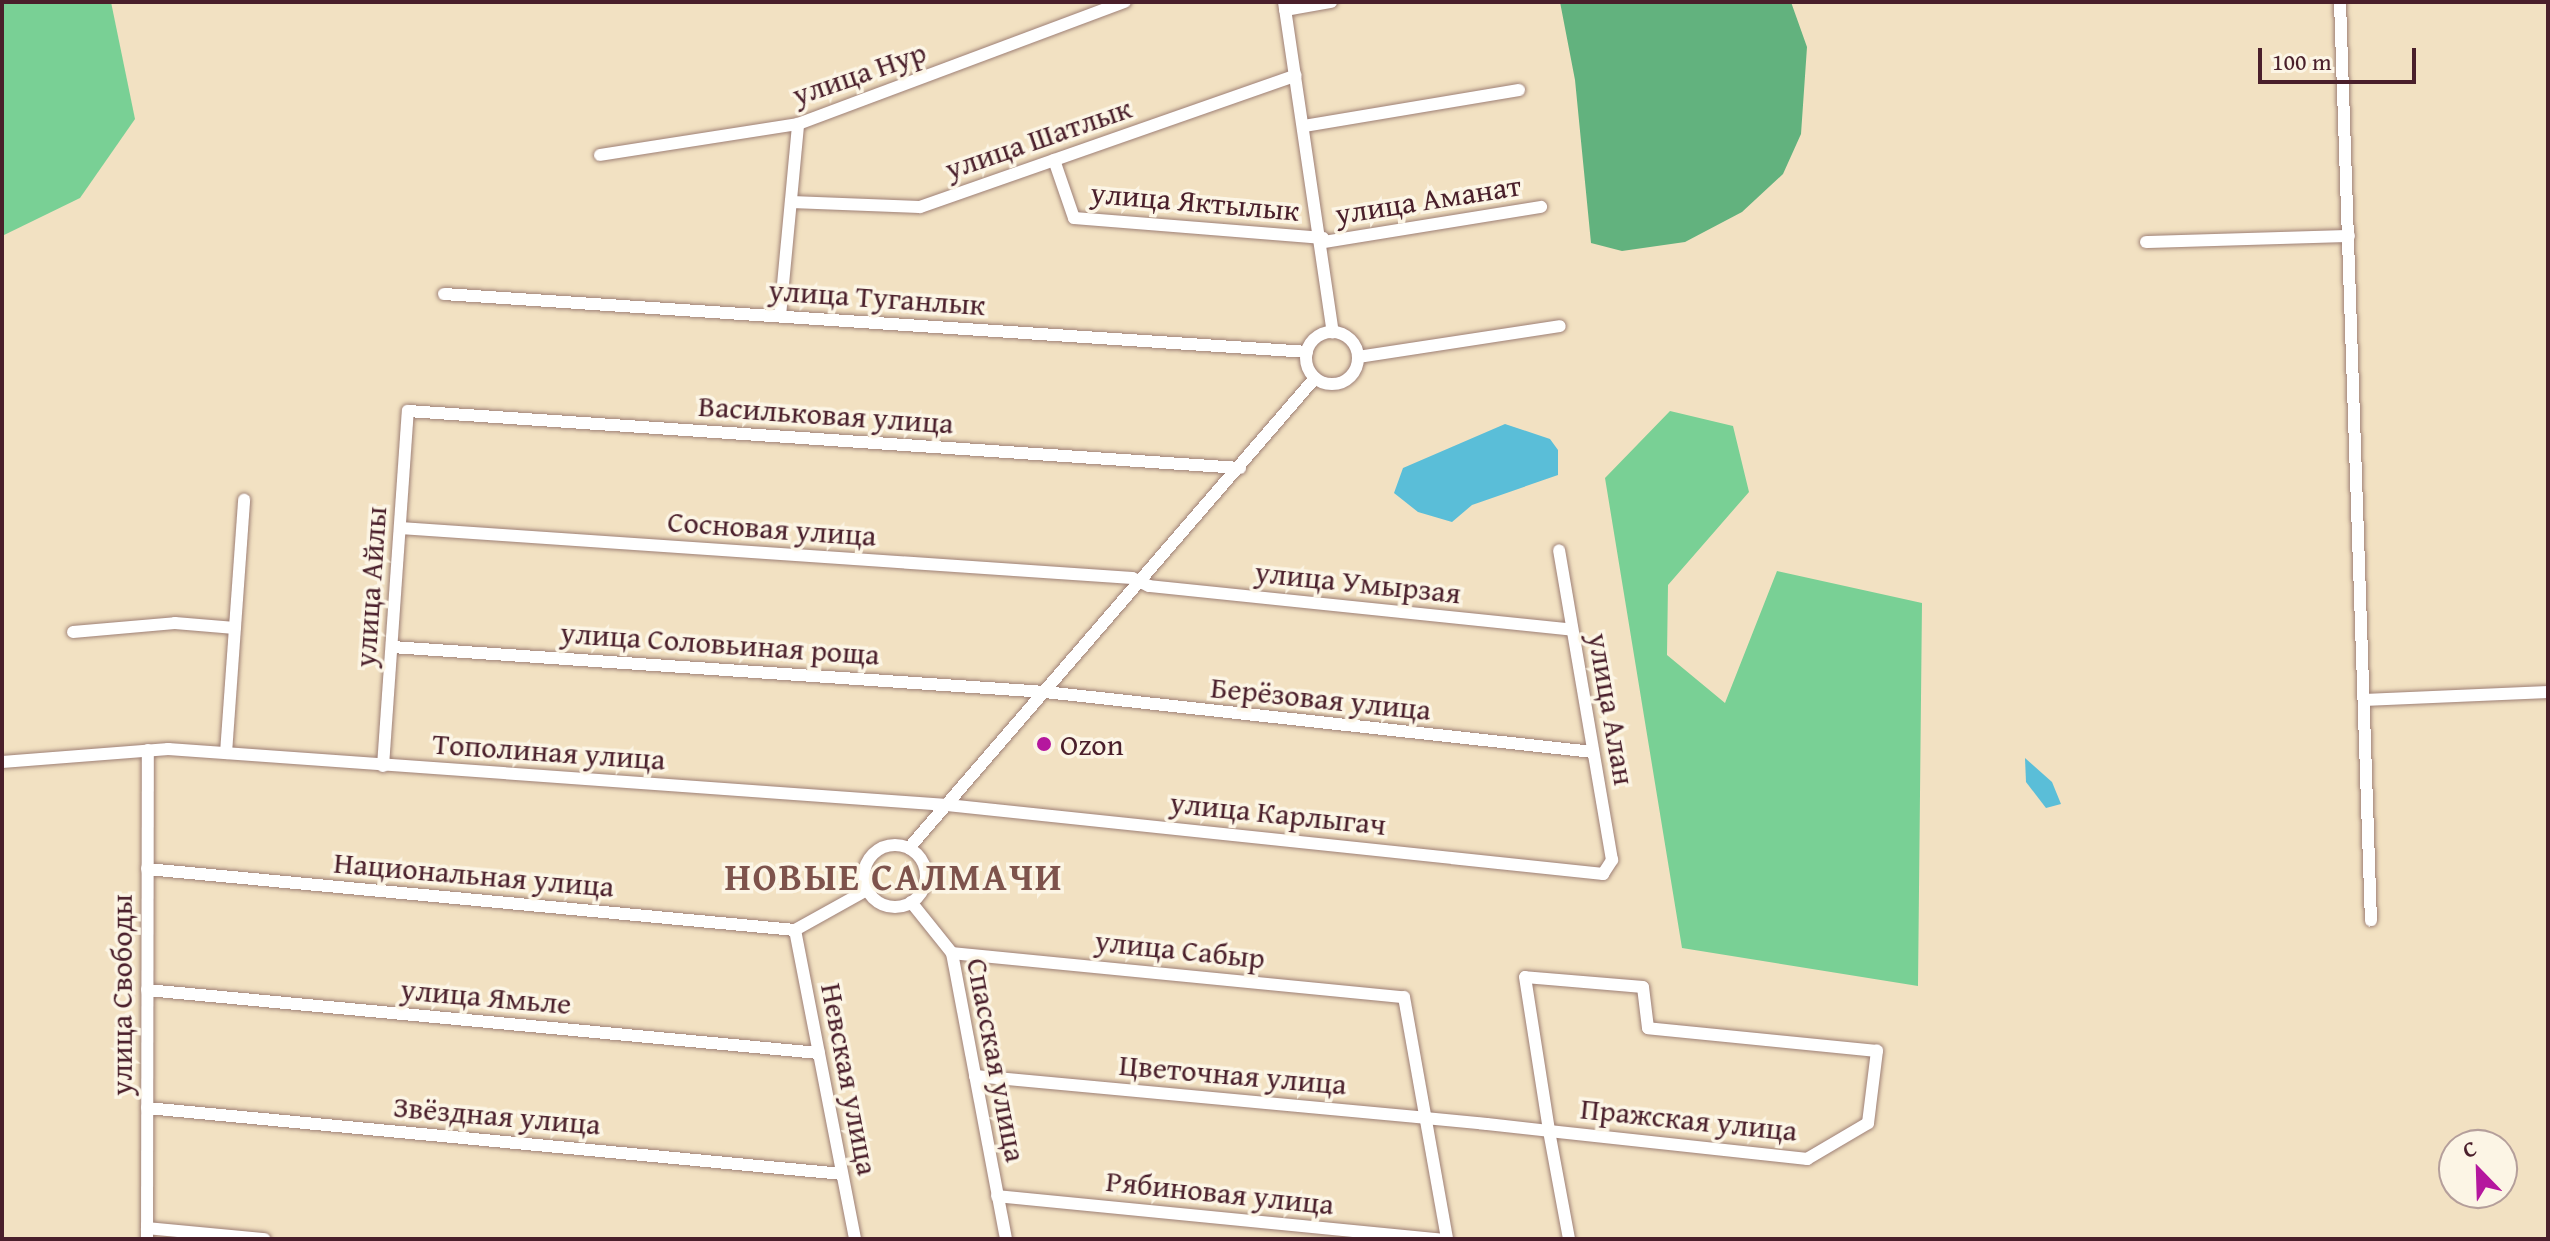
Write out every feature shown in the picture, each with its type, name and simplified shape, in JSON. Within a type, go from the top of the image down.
[{"type":"street","name":"улица Нур","points":[[600,155],[798,124],[1125,2]]},
{"type":"street","points":[[1331,2],[1284,6],[1324,240],[1333,332]]},
{"type":"street","points":[[2340,2],[2371,920]]},
{"type":"street","name":"улица Шатлык","points":[[791,202],[920,207],[1296,75]]},
{"type":"street","points":[[1304,126],[1519,90]]},
{"type":"street","points":[[780,316],[798,124]]},
{"type":"street","name":"улица Яктылык","points":[[1054,160],[1074,218],[1324,240]]},
{"type":"street","name":"улица Аманат","points":[[1324,240],[1541,207]]},
{"type":"street","points":[[2146,242],[2349,236]]},
{"type":"street","name":"улица Туганлык","points":[[444,294],[1307,352]]},
{"type":"street","points":[[1358,357],[1560,326]]},
{"type":"street","points":[[1315,378],[1307,352],[1313,339],[1333,332],[1351,339],[1358,357]]},
{"type":"street","points":[[1315,378],[1344,381],[1358,357]]},
{"type":"street","points":[[867,890],[873,854],[909,848],[1315,378]]},
{"type":"street","name":"Васильковая улица","points":[[408,411],[1240,468]]},
{"type":"street","name":"улица Айлы","points":[[383,766],[408,411]]},
{"type":"street","points":[[226,753],[244,500]]},
{"type":"street","name":"Сосновая улица","points":[[400,528],[1141,582]]},
{"type":"street","name":"улица Алан","points":[[1559,551],[1612,860],[1603,874]]},
{"type":"street","name":"улица Умырзая","points":[[1141,582],[1572,630]]},
{"type":"street","points":[[73,632],[175,623],[235,628]]},
{"type":"street","name":"улица Соловьиная роща","points":[[392,647],[1045,692]]},
{"type":"street","name":"Берёзовая улица","points":[[1045,692],[1593,752]]},
{"type":"street","points":[[2364,700],[2548,692]]},
{"type":"street","name":"Тополиная улица","points":[[2,762],[148,750],[226,753],[947,805]]},
{"type":"street","name":"улица Свободы","points":[[147,1233],[148,750]]},
{"type":"street","name":"улица Карлыгач","points":[[947,805],[1603,874]]},
{"type":"street","points":[[867,890],[887,906],[911,902],[925,868],[909,848]]},
{"type":"street","name":"Национальная улица","points":[[147,869],[795,930]]},
{"type":"street","points":[[795,930],[867,890]]},
{"type":"street","name":"Спасская улица","points":[[911,902],[952,953],[1006,1239]]},
{"type":"street","name":"Невская улица","points":[[795,930],[855,1239]]},
{"type":"street","name":"улица Сабыр","points":[[952,953],[1404,997],[1425,1118]]},
{"type":"street","name":"Пражская улица","points":[[1487,1124],[1549,1131],[1807,1159],[1868,1123],[1877,1051],[1648,1028],[1643,987],[1525,977],[1549,1131],[1569,1239]]},
{"type":"street","name":"улица Ямьле","points":[[147,990],[819,1053]]},
{"type":"street","name":"Цветочная улица","points":[[975,1076],[1487,1124]]},
{"type":"street","name":"Звёздная улица","points":[[147,1108],[842,1174]]},
{"type":"street","points":[[1425,1118],[1447,1239]]},
{"type":"street","name":"Рябиновая улица","points":[[997,1196],[1439,1239]]},
{"type":"street","points":[[147,1233],[264,1239]]},
{"type":"green space","points":[[2,2],[111,2],[135,119],[80,198],[2,236]]},
{"type":"green space","points":[[1560,2],[1791,2],[1807,47],[1801,134],[1783,174],[1742,212],[1685,242],[1622,251],[1591,243],[1575,80]]},
{"type":"green space","points":[[1670,411],[1733,426],[1749,492],[1668,585],[1667,655],[1725,703],[1777,571],[1922,603],[1918,986],[1682,948],[1605,478]]},
{"type":"water","points":[[1505,424],[1550,439],[1558,450],[1558,475],[1472,505],[1452,522],[1418,512],[1394,493],[1403,468]]},
{"type":"water","points":[[2025,758],[2052,782],[2061,804],[2046,808],[2026,782]]},
{"type":"place","name":"Ozon","points":[[1044,744]]},
{"type":"district","name":"НОВЫЕ САЛМАЧИ","points":[[894,877]]}]
